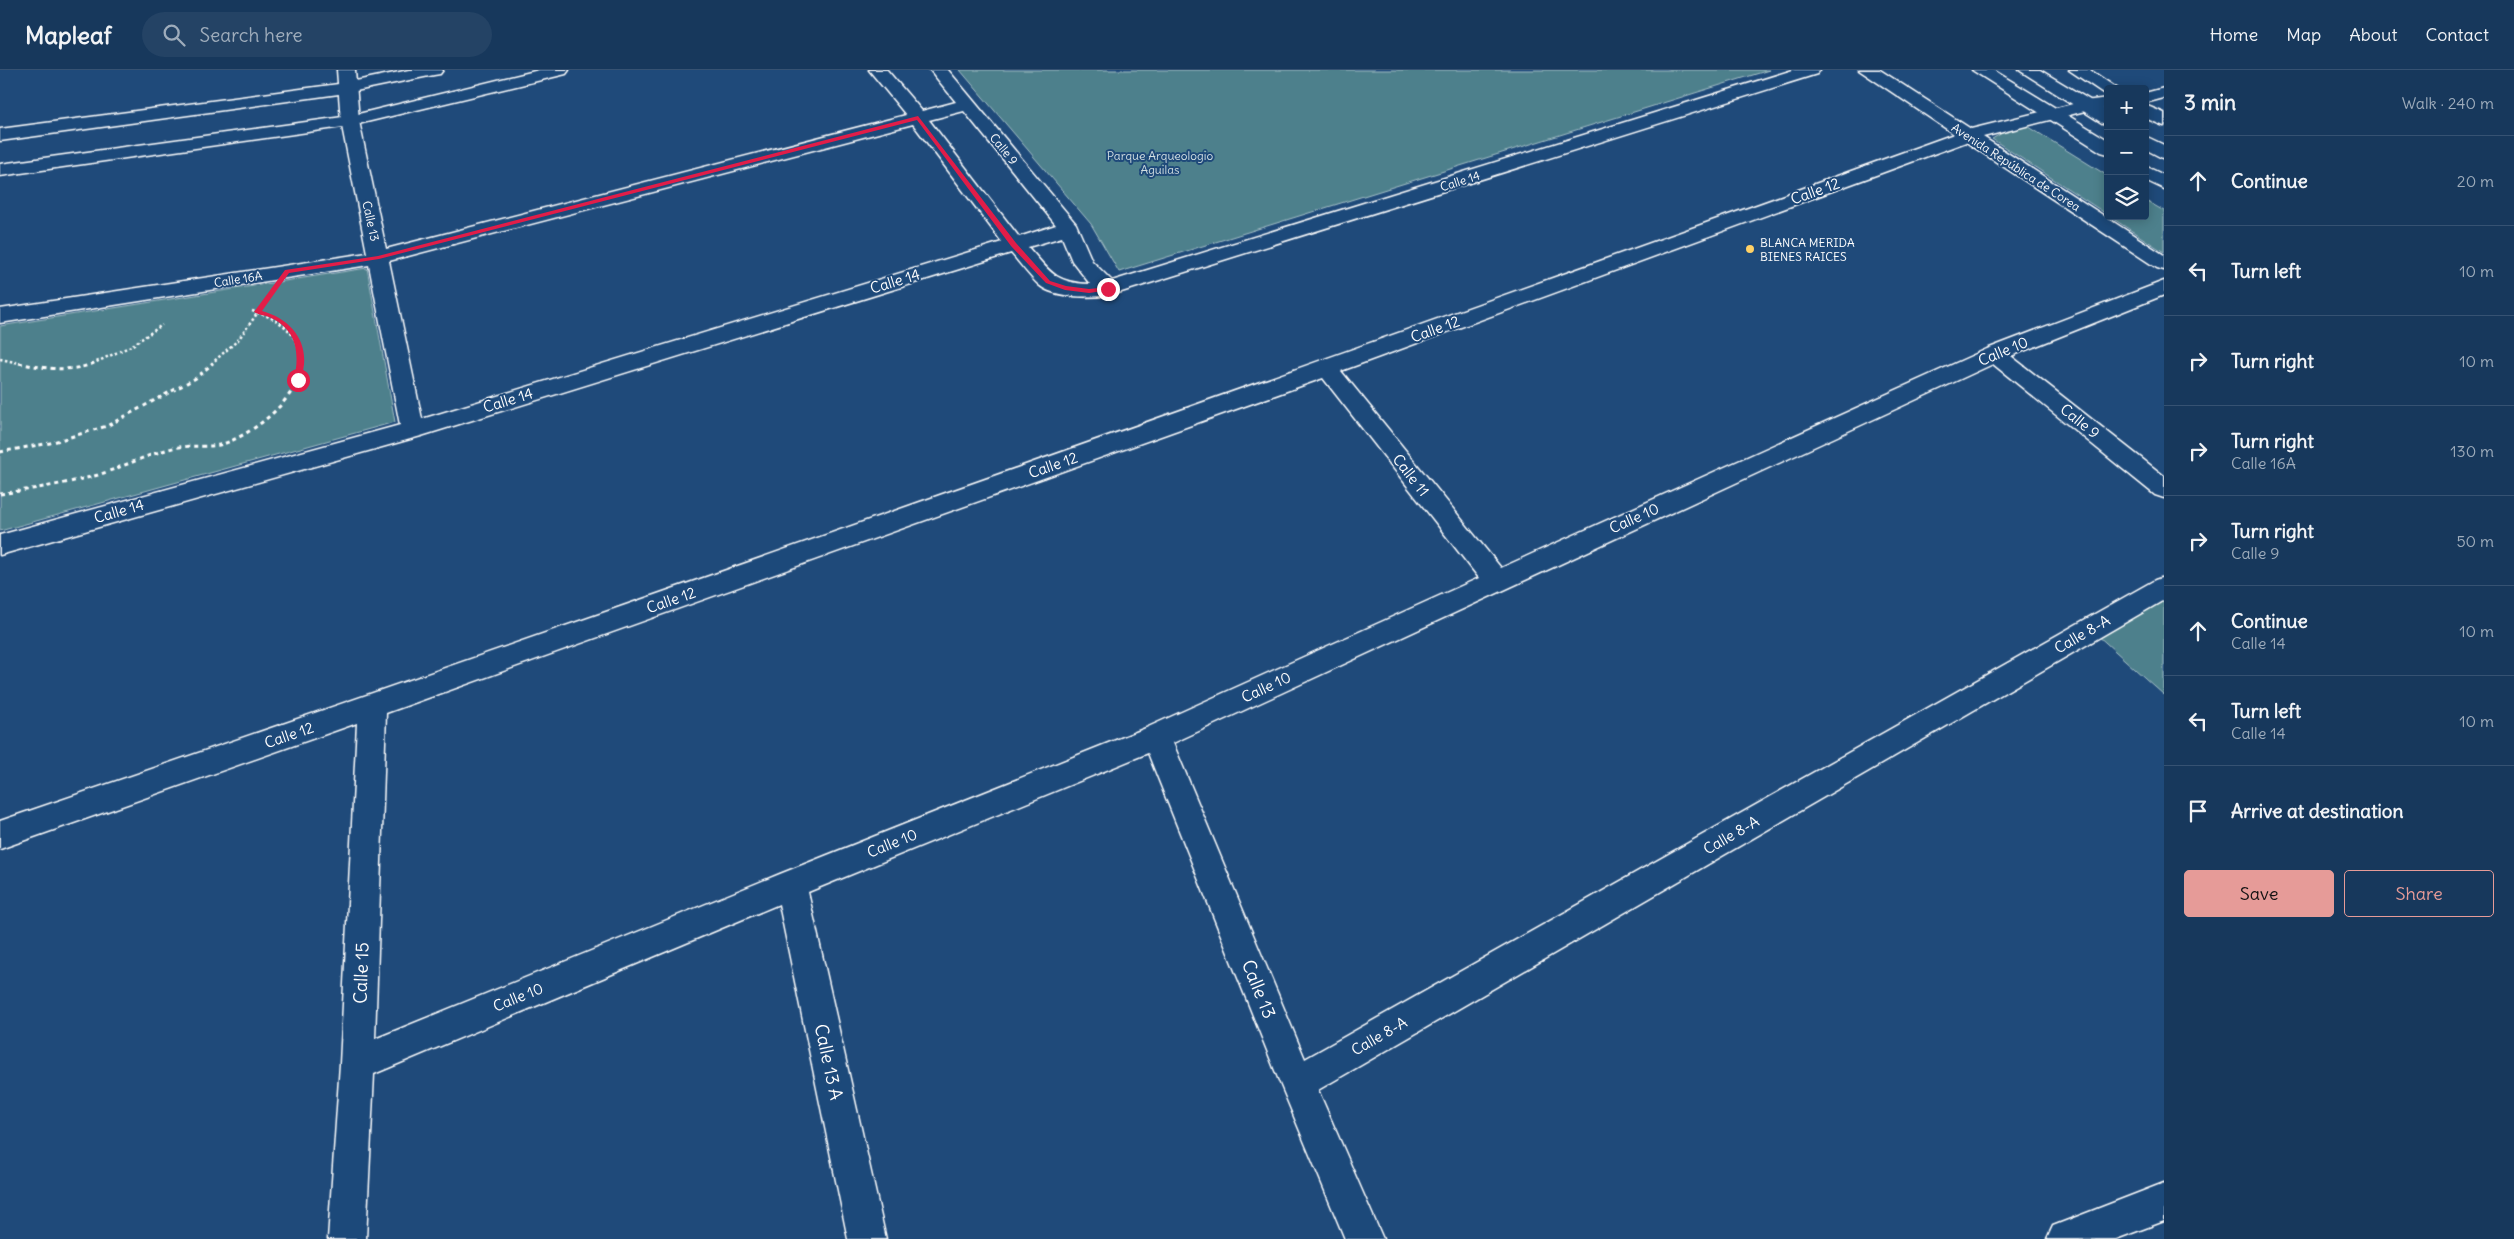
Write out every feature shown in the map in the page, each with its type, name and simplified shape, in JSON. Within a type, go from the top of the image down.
[{"type":"street","name":"Calle 13","points":[[346,70],[350,120],[413,430]]},
{"type":"street","points":[[0,135],[346,88],[434,70]]},
{"type":"street","points":[[0,170],[350,120],[560,70]]},
{"type":"street","points":[[878,70],[918,118],[1014,244]]},
{"type":"street","name":"Calle 9","points":[[939,70],[1069,228]]},
{"type":"street","name":"Calle 14","points":[[1014,244],[1048,282],[1065,288],[1089,291],[1108,289],[1361,212],[1811,70]]},
{"type":"street","name":"Avenida República de Corea","points":[[1868,70],[2164,264]]},
{"type":"street","points":[[1981,70],[2104,146]]},
{"type":"street","points":[[2028,70],[2096,104],[2104,114]]},
{"type":"street","points":[[2078,70],[2104,86]]},
{"type":"street","points":[[2149,97],[2164,93]]},
{"type":"street","name":"Calle 12","points":[[0,835],[372,706],[1327,368],[1968,135],[2096,104]]},
{"type":"street","name":"Calle 16A","points":[[0,316],[379,257],[967,105]]},
{"type":"street","points":[[2149,112],[2164,121]]},
{"type":"street","points":[[2149,144],[2164,153]]},
{"type":"street","points":[[2149,174],[2164,183]]},
{"type":"street","points":[[1069,228],[1082,261],[1090,273],[1108,289]]},
{"type":"street","name":"Calle 14","points":[[0,545],[413,430],[1069,228]]},
{"type":"street","name":"Calle 10","points":[[357,1064],[791,884],[1156,737],[1996,354],[2164,286]]},
{"type":"street","name":"Calle 9","points":[[1996,354],[2164,489]]},
{"type":"street","name":"Calle 11","points":[[1327,368],[1496,581]]},
{"type":"street","name":"Calle 8-A","points":[[1297,1083],[2164,587]]},
{"type":"street","name":"Calle 15","points":[[347,1239],[357,1064],[372,706]]},
{"type":"street","name":"Calle 13","points":[[1156,737],[1297,1083],[1364,1239]]},
{"type":"street","name":"Calle 13 A","points":[[791,884],[867,1239]]},
{"type":"street","points":[[2066,1239],[2164,1202]]},
{"type":"path","points":[[0,452],[50,443],[108,426],[196,378],[238,340],[287,271]]},
{"type":"path","points":[[0,494],[86,478],[174,448],[200,448],[235,440],[241,436],[282,404],[298,380],[302,358],[296,339],[288,325],[271,316],[250,310]]},
{"type":"path","points":[[0,359],[41,368],[86,366],[131,346],[168,323]]},
{"type":"green space","name":"Parque Arqueologio Aguilas","points":[[960,70],[1769,70],[1119,272],[1091,224]]},
{"type":"green space","points":[[2021,122],[2104,174],[2104,212],[1992,139]]},
{"type":"green space","points":[[2149,202],[2164,211],[2164,252],[2115,220],[2149,220]]},
{"type":"green space","points":[[367,268],[395,422],[0,531],[0,326]]},
{"type":"green space","points":[[2164,598],[2164,695],[2096,634]]},
{"type":"place","name":"BLANCA MERIDA BIENES RAICES","points":[[1750,249]]},
{"type":"route","points":[[298,380],[302,358],[296,339],[288,325],[258,312],[287,271],[379,257],[918,118],[1014,244],[1048,282],[1065,288],[1089,291],[1108,289]]}]
